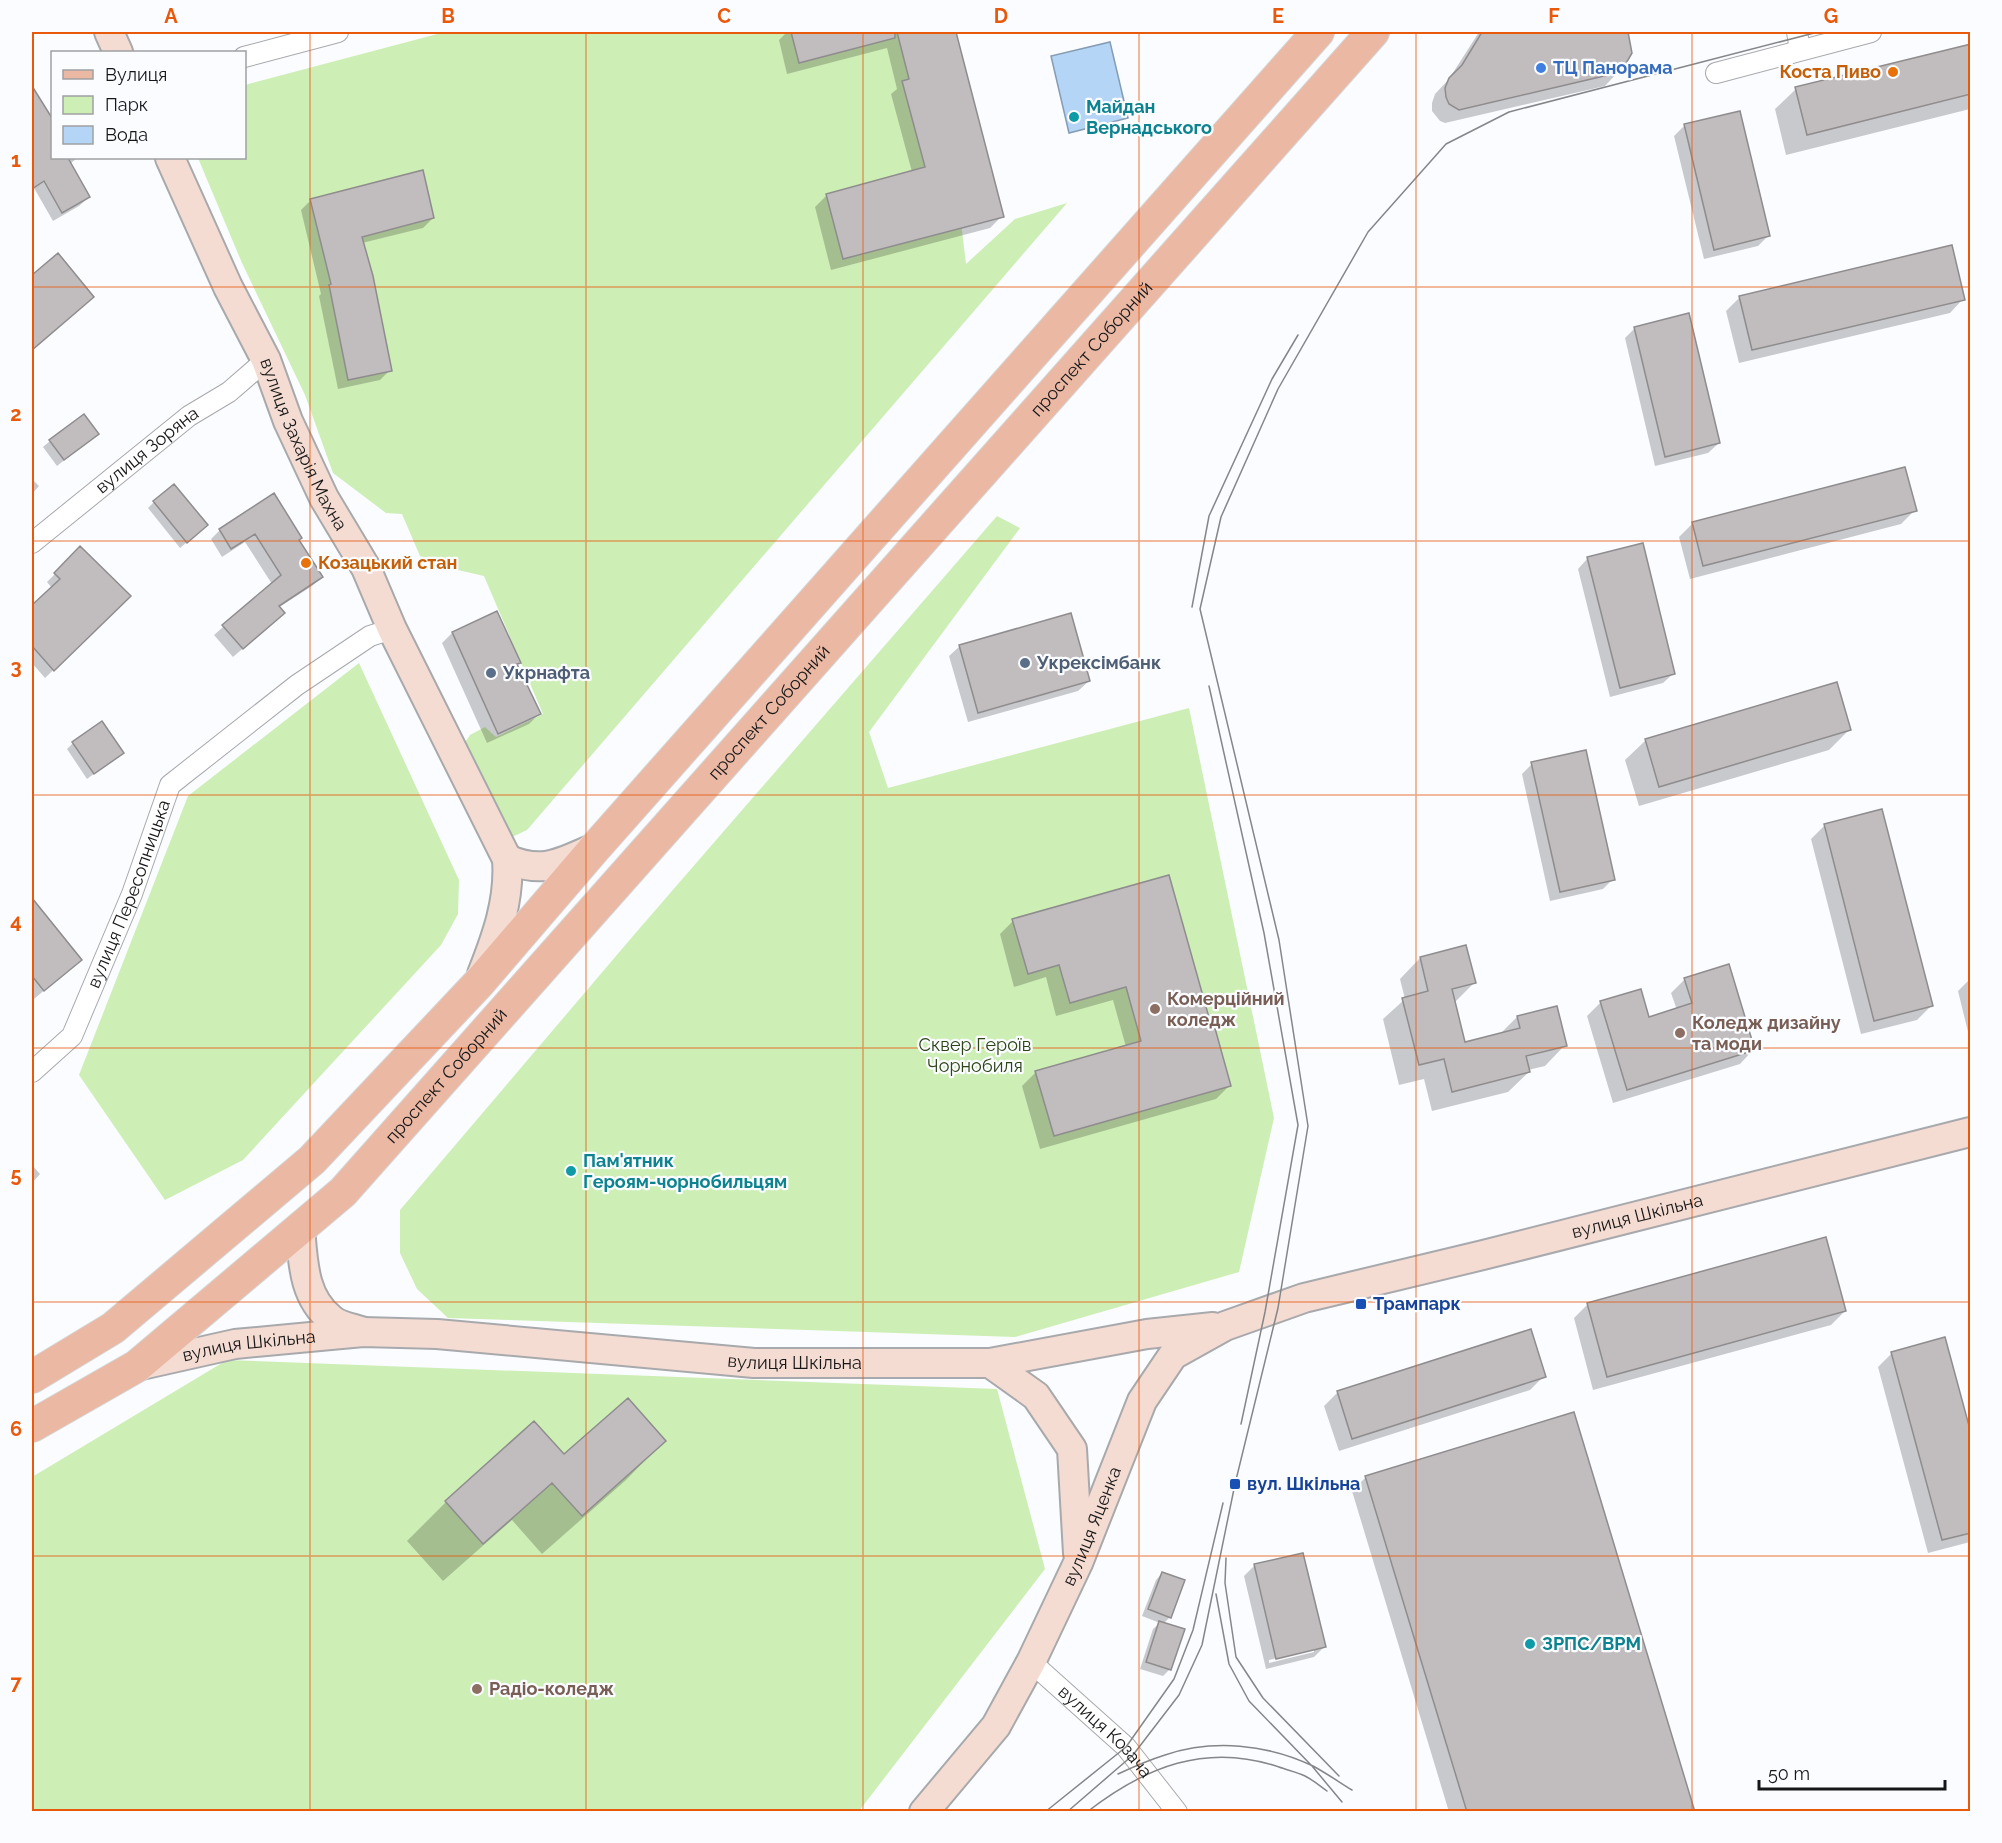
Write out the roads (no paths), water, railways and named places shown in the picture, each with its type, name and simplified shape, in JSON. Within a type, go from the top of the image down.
[{"type":"main road","name":"проспект Соборний","points":[[32,1377],[113,1328],[312,1160],[479,983],[595,848],[1318,32]]},
{"type":"main road","name":"проспект Соборний","points":[[32,1426],[137,1366],[343,1192],[1372,32]]},
{"type":"street","points":[[109,32],[118,51]]},
{"type":"street","points":[[246,56],[338,32]]},
{"type":"street","points":[[1716,72],[1799,41],[1870,32]]},
{"type":"street","name":"вулиця Захарія Махна","points":[[170,159],[228,287],[266,360],[288,421],[324,498],[366,568],[392,629],[507,859]]},
{"type":"street","name":"вулиця Зоряна","points":[[32,543],[189,416],[229,392],[266,360]]},
{"type":"street","name":"вулиця Пересопницька","points":[[32,1072],[72,1036],[132,894],[170,785],[297,685],[370,636],[392,629]]},
{"type":"street","points":[[479,983],[505,910],[507,859],[532,868],[554,864],[595,848]]},
{"type":"street","name":"вулиця Шкільна","points":[[1304,1298],[1493,1253],[1971,1132]]},
{"type":"street","name":"вулиця Шкільна","points":[[300,1228],[304,1272],[313,1300],[332,1321],[363,1332]]},
{"type":"street","name":"вулиця Яценка","points":[[924,1812],[996,1726],[1031,1662],[1078,1563],[1142,1401],[1173,1355],[1225,1326],[1304,1298]]},
{"type":"street","name":"вулиця Шкільна","points":[[137,1366],[235,1344],[363,1332],[437,1334],[754,1363],[990,1363],[1147,1334],[1225,1326]]},
{"type":"street","points":[[990,1363],[1036,1396],[1072,1449],[1078,1563]]},
{"type":"street","name":"вулиця Козача","points":[[1031,1662],[1126,1747],[1172,1809]]},
{"type":"water","points":[[1110,42],[1128,118],[1069,133],[1051,56]]},
{"type":"tram line","points":[[1067,1812],[1133,1755],[1179,1695],[1202,1645],[1235,1484],[1278,1308],[1308,1126],[1279,940],[1200,609],[1221,517],[1278,389],[1368,232],[1446,144],[1509,112],[1818,32]]},
{"type":"tram line","points":[[1192,607],[1209,516],[1272,379],[1298,335]]},
{"type":"tram line","points":[[1209,686],[1264,933],[1298,1125],[1265,1312],[1241,1424]]},
{"type":"tram line","points":[[1045,1812],[1126,1747],[1174,1679],[1193,1630],[1223,1503]]},
{"type":"tram line","points":[[1226,1558],[1225,1583],[1236,1657],[1263,1698],[1339,1776]]},
{"type":"tram line","points":[[1216,1594],[1229,1664],[1249,1701],[1312,1766],[1342,1802]]},
{"type":"tram line","points":[[1118,1774],[1153,1759],[1183,1750],[1240,1746],[1277,1753],[1313,1766],[1352,1790]]},
{"type":"tram line","points":[[1087,1812],[1131,1782],[1154,1771],[1201,1758],[1226,1757],[1252,1760],[1279,1767],[1311,1779],[1327,1791]]},
{"type":"place","name":"ТЦ Панорама","points":[[1541,68]]},
{"type":"place","name":"Коста Пиво","points":[[1893,72]]},
{"type":"place","name":"Майдан Вернадського","points":[[1074,117]]},
{"type":"place","name":"Козацький стан","points":[[306,563]]},
{"type":"place","name":"Укрексімбанк","points":[[1025,663]]},
{"type":"place","name":"Укрнафта","points":[[491,673]]},
{"type":"place","name":"Комерційний коледж","points":[[1155,1009]]},
{"type":"place","name":"Коледж дизайну та моди","points":[[1680,1033]]},
{"type":"place","name":"Пам'ятник Героям-чорнобильцям","points":[[571,1171]]},
{"type":"place","name":"Трампарк","points":[[1361,1304]]},
{"type":"place","name":"вул. Шкільна","points":[[1235,1484]]},
{"type":"place","name":"ЗРПС/ВРМ","points":[[1530,1644]]},
{"type":"place","name":"Радіо-коледж","points":[[477,1689]]},
{"type":"park label","name":"Сквер Героїв Чорнобиля","points":[[975,1055]]}]
